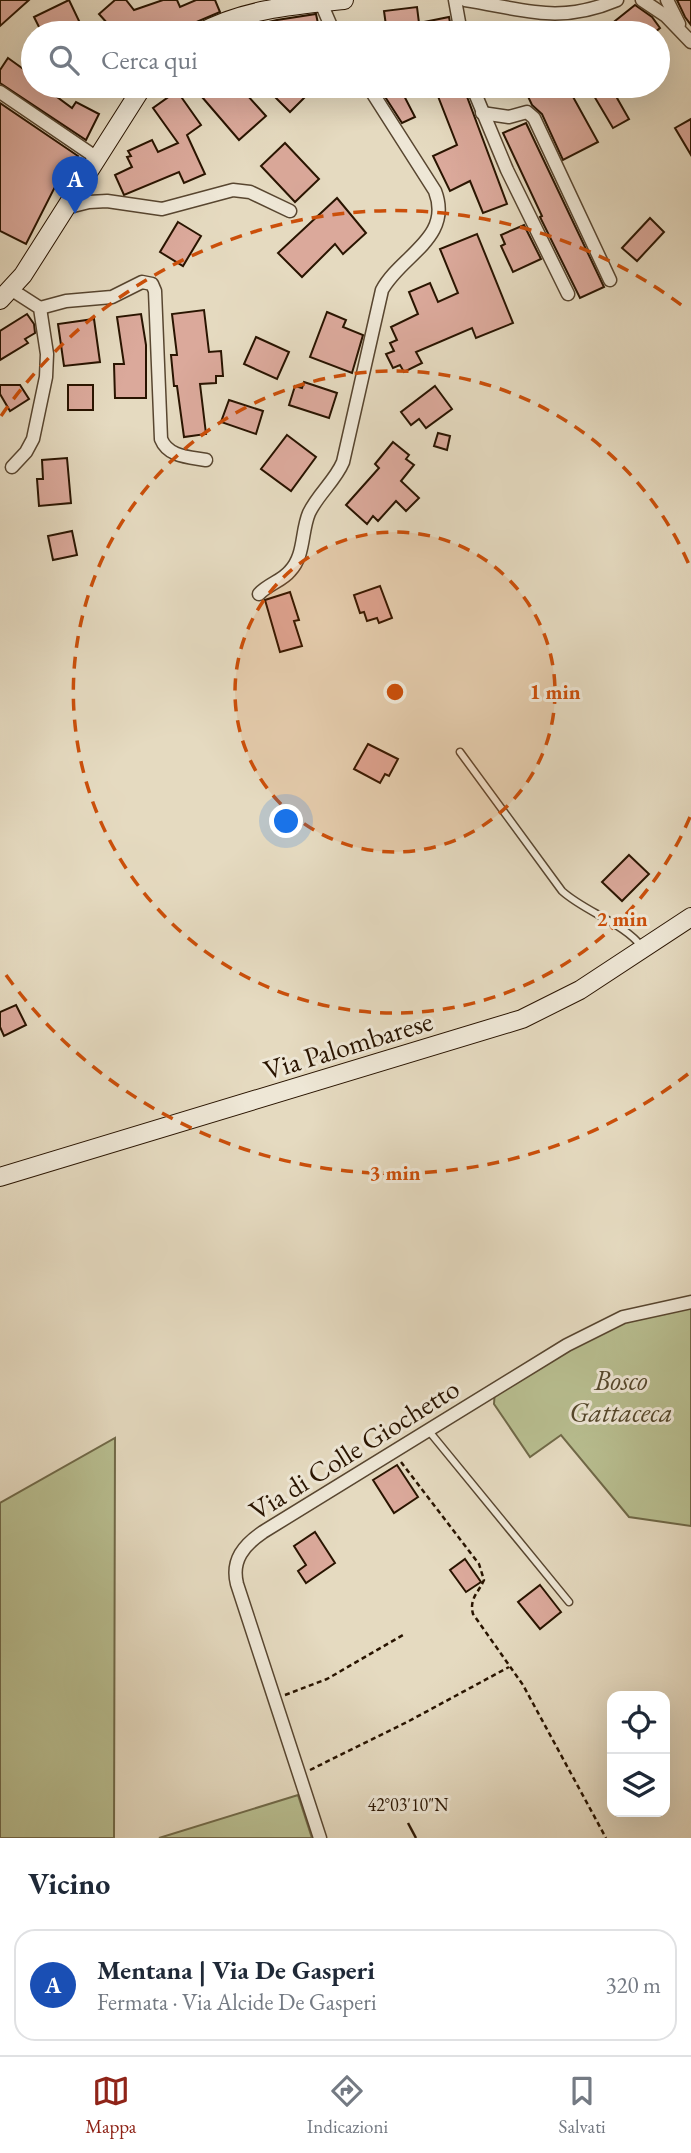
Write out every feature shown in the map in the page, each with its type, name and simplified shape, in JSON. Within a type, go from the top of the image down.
[{"type":"main road","points":[[229,21],[244,15],[344,0]]},
{"type":"main road","points":[[6,295],[135,98]]},
{"type":"main road","name":"Via Palombarese","points":[[0,1177],[522,1019],[569,996],[691,917]]},
{"type":"street","points":[[455,0],[459,21]]},
{"type":"street","points":[[465,0],[497,3],[551,15],[617,0]]},
{"type":"street","points":[[642,0],[669,21]]},
{"type":"street","points":[[667,0],[681,32]]},
{"type":"street","points":[[321,3],[329,21]]},
{"type":"street","points":[[670,22],[691,42]]},
{"type":"street","points":[[0,92],[97,158]]},
{"type":"street","points":[[259,594],[294,566],[300,554],[311,510],[343,462],[382,290],[392,275],[430,236],[438,219],[439,203],[433,186],[376,98]]},
{"type":"street","points":[[476,98],[520,198],[568,293]]},
{"type":"street","points":[[482,113],[505,117],[524,112],[532,115],[610,280]]},
{"type":"street","points":[[65,208],[107,201],[162,209],[233,190],[250,192],[289,211]]},
{"type":"street","points":[[6,295],[40,308],[66,301],[112,297],[142,282],[152,284],[155,291],[160,439],[170,452],[206,460]]},
{"type":"street","points":[[12,467],[26,452],[33,439],[46,377],[47,355],[40,308]]},
{"type":"street","name":"Via di Colle Giochetto","points":[[320,1838],[237,1584],[234,1570],[236,1560],[257,1536],[556,1351],[612,1322],[634,1314],[691,1302]]},
{"type":"lane","points":[[460,752],[562,891],[572,900],[631,935],[643,949]]},
{"type":"lane","points":[[428,1430],[569,1602]]},
{"type":"path","points":[[394,1450],[478,1564],[484,1580],[473,1597],[472,1614],[529,1694],[606,1838]]},
{"type":"path","points":[[275,1696],[288,1695],[327,1679],[403,1635]]},
{"type":"path","points":[[300,1775],[509,1667]]},
{"type":"green space","name":"Bosco Gattaceca","points":[[691,1303],[691,1526],[629,1517],[561,1435],[530,1457],[494,1404],[495,1389],[625,1313]]},
{"type":"green space","points":[[115,1438],[114,1838],[0,1838],[0,1503]]},
{"type":"green space","points":[[298,1795],[312,1838],[159,1838]]},
{"type":"building","points":[[0,0],[29,0],[0,26]]},
{"type":"building","points":[[69,0],[79,21],[36,21],[34,17]]},
{"type":"building","points":[[115,0],[126,0],[134,10],[163,0],[177,0],[180,7],[196,0],[215,0],[220,12],[199,21],[105,21],[99,14]]},
{"type":"building","points":[[677,0],[691,0],[691,25],[685,17]]},
{"type":"building","points":[[635,5],[655,21],[615,21]]},
{"type":"building","points":[[417,7],[419,21],[385,21],[384,11]]},
{"type":"building","points":[[316,14],[317,21],[273,21]]},
{"type":"building","points":[[449,17],[450,21],[429,21]]},
{"type":"building","points":[[8,58],[21,67],[21,97],[0,83],[0,70]]},
{"type":"building","points":[[23,98],[58,98],[72,108],[76,102],[99,114],[86,140]]},
{"type":"building","points":[[167,98],[182,98],[201,125],[187,135],[205,174],[184,183],[179,172],[124,195],[115,175],[132,167],[127,157],[131,156],[128,151],[152,140],[158,152],[178,143],[153,108]]},
{"type":"building","points":[[203,98],[250,98],[266,116],[239,140]]},
{"type":"building","points":[[276,98],[304,98],[290,112]]},
{"type":"building","points":[[386,98],[405,98],[415,117],[402,123]]},
{"type":"building","points":[[439,98],[467,98],[507,204],[483,213],[470,181],[450,191],[433,156],[457,145]]},
{"type":"building","points":[[529,98],[574,98],[598,142],[563,160],[542,114]]},
{"type":"building","points":[[595,98],[617,98],[629,119],[613,128]]},
{"type":"building","points":[[0,103],[78,156],[72,168],[66,165],[26,244],[0,231]]},
{"type":"building","points":[[691,119],[691,155],[675,128]]},
{"type":"building","points":[[526,123],[604,287],[580,298],[503,133]]},
{"type":"building","points":[[285,143],[319,179],[295,202],[261,166]]},
{"type":"building","points":[[337,198],[366,233],[343,254],[335,244],[302,277],[278,253]]},
{"type":"building","points":[[650,218],[664,232],[637,261],[622,248]]},
{"type":"building","points":[[178,222],[201,236],[183,266],[160,252]]},
{"type":"building","points":[[524,225],[541,259],[513,272],[501,246],[505,244],[501,235]]},
{"type":"building","points":[[477,234],[513,323],[476,338],[472,328],[416,352],[422,363],[404,372],[400,365],[393,368],[386,354],[394,351],[390,343],[397,340],[391,327],[418,314],[409,292],[430,283],[438,302],[458,293],[440,249]]},
{"type":"building","points":[[204,310],[209,352],[221,351],[223,376],[216,376],[216,383],[200,384],[206,434],[184,437],[177,386],[174,386],[171,355],[177,355],[172,314]]},
{"type":"building","points":[[327,312],[346,320],[343,327],[363,335],[352,373],[310,357]]},
{"type":"building","points":[[27,314],[34,324],[35,333],[25,339],[28,343],[0,360],[0,331]]},
{"type":"building","points":[[141,314],[146,345],[146,398],[115,398],[114,364],[124,364],[117,317]]},
{"type":"building","points":[[94,319],[100,362],[64,366],[58,324]]},
{"type":"building","points":[[256,337],[289,352],[277,379],[244,364]]},
{"type":"building","points":[[304,382],[337,393],[329,418],[289,405],[295,386],[302,388]]},
{"type":"building","points":[[0,385],[20,385],[29,399],[10,411],[0,394]]},
{"type":"building","points":[[68,385],[93,385],[93,410],[68,410]]},
{"type":"building","points":[[435,386],[452,409],[426,428],[419,419],[411,425],[401,412]]},
{"type":"building","points":[[229,400],[263,411],[256,434],[221,422]]},
{"type":"building","points":[[438,433],[450,436],[447,450],[434,446]]},
{"type":"building","points":[[287,435],[316,457],[291,491],[261,469]]},
{"type":"building","points":[[393,442],[409,455],[406,459],[414,465],[401,481],[419,498],[406,511],[396,501],[378,521],[373,516],[367,524],[346,505],[379,468],[375,464]]},
{"type":"building","points":[[67,458],[71,503],[39,506],[37,479],[43,479],[42,460]]},
{"type":"building","points":[[72,531],[77,555],[53,560],[48,536]]},
{"type":"building","points":[[380,586],[392,618],[379,623],[377,618],[367,621],[364,612],[360,613],[354,595]]},
{"type":"building","points":[[290,592],[299,620],[294,621],[302,646],[280,652],[265,600]]},
{"type":"building","points":[[368,744],[398,759],[389,776],[385,774],[380,783],[354,769]]},
{"type":"building","points":[[629,855],[649,874],[622,901],[602,882]]},
{"type":"building","points":[[16,1005],[26,1025],[4,1036],[0,1027],[0,1012]]},
{"type":"building","points":[[397,1465],[418,1497],[394,1513],[373,1480]]},
{"type":"building","points":[[315,1532],[335,1563],[306,1583],[298,1571],[306,1565],[294,1546]]},
{"type":"building","points":[[465,1559],[481,1582],[466,1592],[450,1570]]},
{"type":"building","points":[[540,1585],[561,1612],[540,1629],[518,1602]]},
{"type":"place","name":"Mentana | Via De Gasperi","points":[[75,214]]}]
